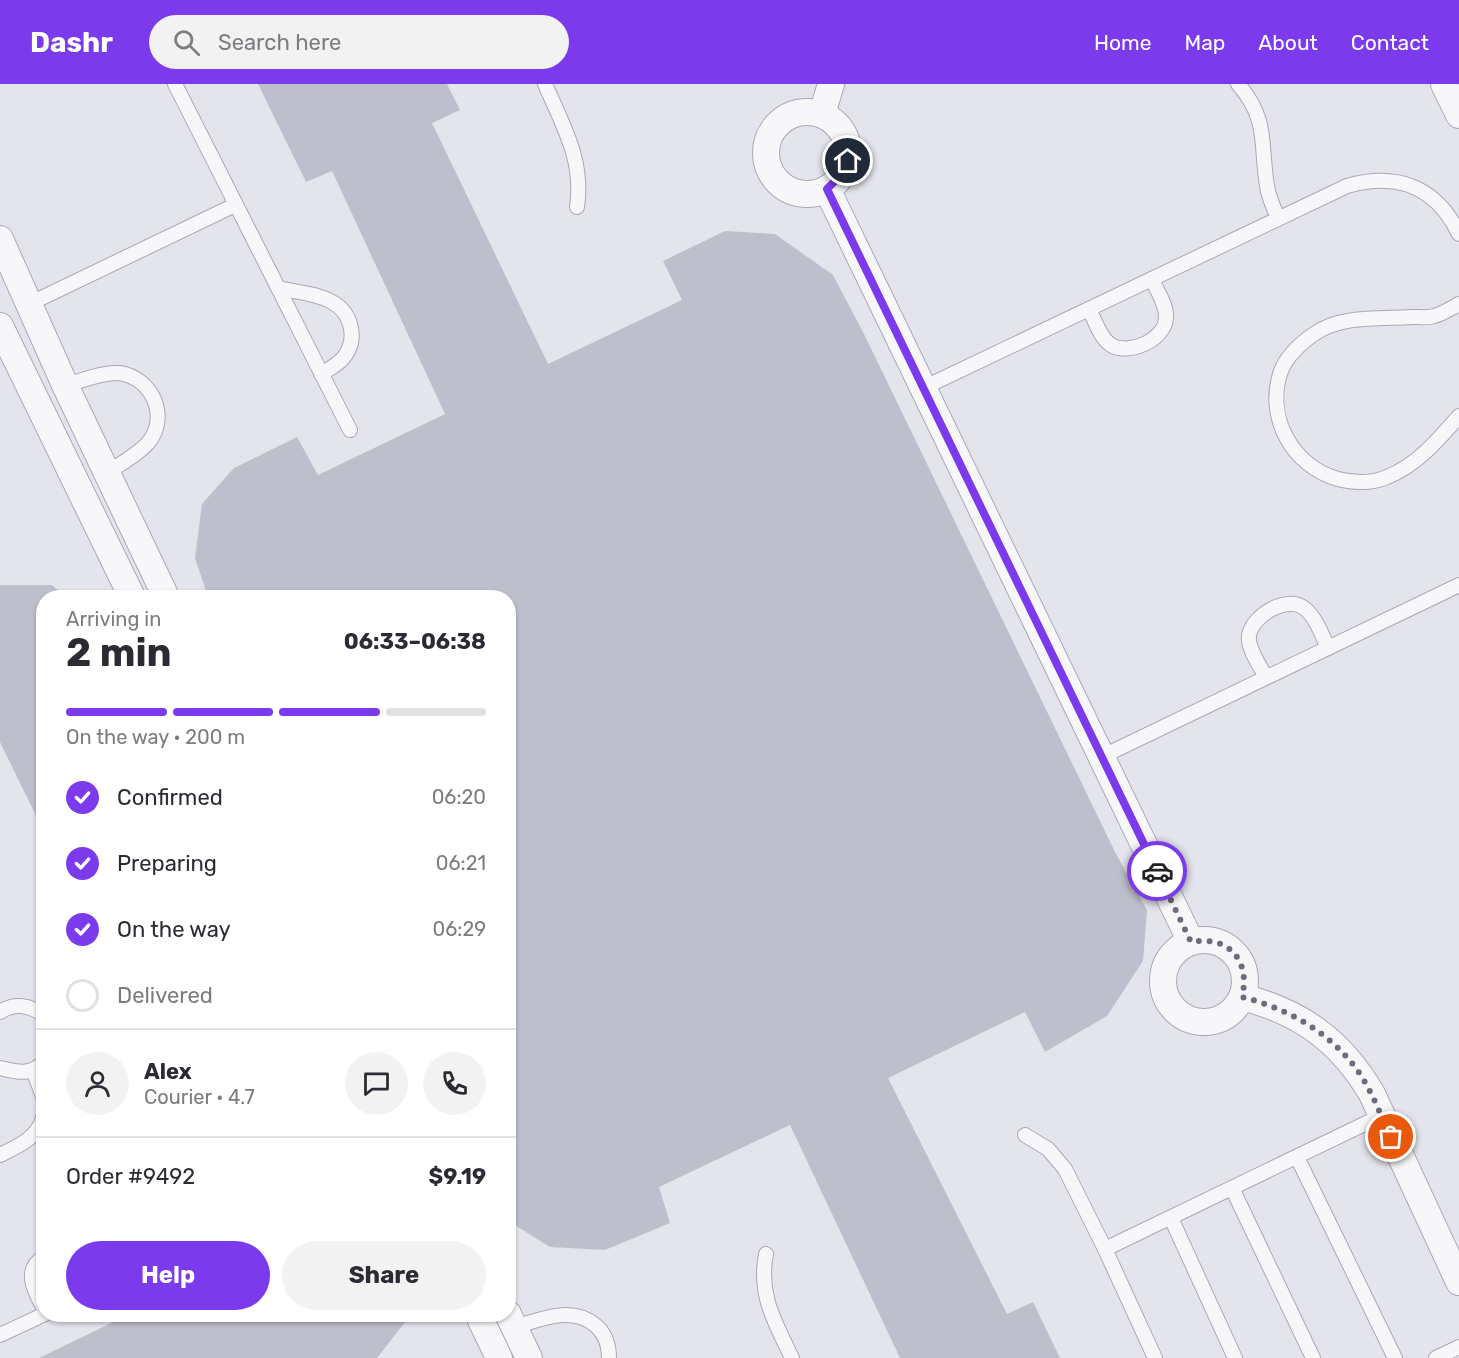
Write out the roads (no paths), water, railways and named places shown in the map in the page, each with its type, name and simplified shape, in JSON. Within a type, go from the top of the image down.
[{"type":"street","points":[[822,114],[831,84]]},
{"type":"street","points":[[1444,84],[1459,115]]},
{"type":"street","points":[[809,111],[822,114],[840,128],[846,138],[848,161],[844,172],[827,189],[803,194],[790,191],[771,174],[766,162],[765,149],[771,131],[784,117],[796,112],[809,111]]},
{"type":"street","points":[[827,189],[1191,942]]},
{"type":"street","points":[[0,239],[65,385],[163,590]]},
{"type":"street","points":[[0,326],[129,590]]},
{"type":"street","points":[[1203,940],[1225,945],[1240,962],[1244,974],[1245,986],[1242,997],[1236,1007],[1217,1020],[1194,1021],[1183,1016],[1167,999],[1163,988],[1166,965],[1180,946],[1191,942],[1203,940]]},
{"type":"street","points":[[1242,997],[1287,1012],[1327,1038],[1360,1074],[1382,1116],[1459,1282]]},
{"type":"street","points":[[482,1322],[499,1358]]},
{"type":"street","points":[[511,1322],[529,1358]]},
{"type":"lane","points":[[175,84],[350,430]]},
{"type":"lane","points":[[545,84],[577,159],[580,191],[577,207]]},
{"type":"lane","points":[[1238,84],[1254,107],[1261,124],[1268,193],[1278,218]]},
{"type":"lane","points":[[923,388],[1347,186],[1362,182],[1396,181],[1431,197],[1444,207],[1459,234]]},
{"type":"lane","points":[[29,304],[236,205]]},
{"type":"lane","points":[[1089,309],[1104,339],[1111,345],[1124,349],[1154,338],[1163,329],[1166,320],[1164,307],[1152,279]]},
{"type":"lane","points":[[278,288],[324,298],[333,302],[348,316],[351,326],[350,346],[339,363],[321,374]]},
{"type":"lane","points":[[1459,304],[1434,316],[1344,322],[1316,333],[1289,356],[1282,370],[1277,402],[1280,421],[1296,454],[1309,466],[1329,476],[1367,483],[1401,470],[1431,448],[1459,416]]},
{"type":"lane","points":[[65,385],[117,373],[138,380],[147,387],[153,397],[158,421],[154,433],[148,443],[107,474]]},
{"type":"lane","points":[[1101,757],[1459,585]]},
{"type":"lane","points":[[1266,677],[1250,644],[1249,635],[1254,623],[1262,615],[1281,606],[1294,604],[1312,616],[1328,648]]},
{"type":"lane","points":[[1,1008],[22,1005],[36,1010]]},
{"type":"lane","points":[[0,1068],[17,1073],[36,1067]]},
{"type":"lane","points":[[1105,1249],[1382,1116]]},
{"type":"lane","points":[[0,1155],[28,1140],[36,1130]]},
{"type":"lane","points":[[1025,1135],[1048,1149],[1065,1169],[1155,1358]]},
{"type":"lane","points":[[1297,1157],[1395,1358]]},
{"type":"lane","points":[[1232,1188],[1312,1358]]},
{"type":"lane","points":[[1171,1218],[1235,1358]]},
{"type":"lane","points":[[766,1254],[763,1269],[766,1300],[792,1358]]},
{"type":"lane","points":[[36,1262],[31,1275],[32,1287],[36,1295]]},
{"type":"lane","points":[[516,1320],[557,1315],[580,1316],[599,1328],[605,1338],[609,1358]]},
{"type":"lane","points":[[0,1335],[36,1318]]},
{"type":"lane","points":[[1436,1358],[1459,1347]]}]
